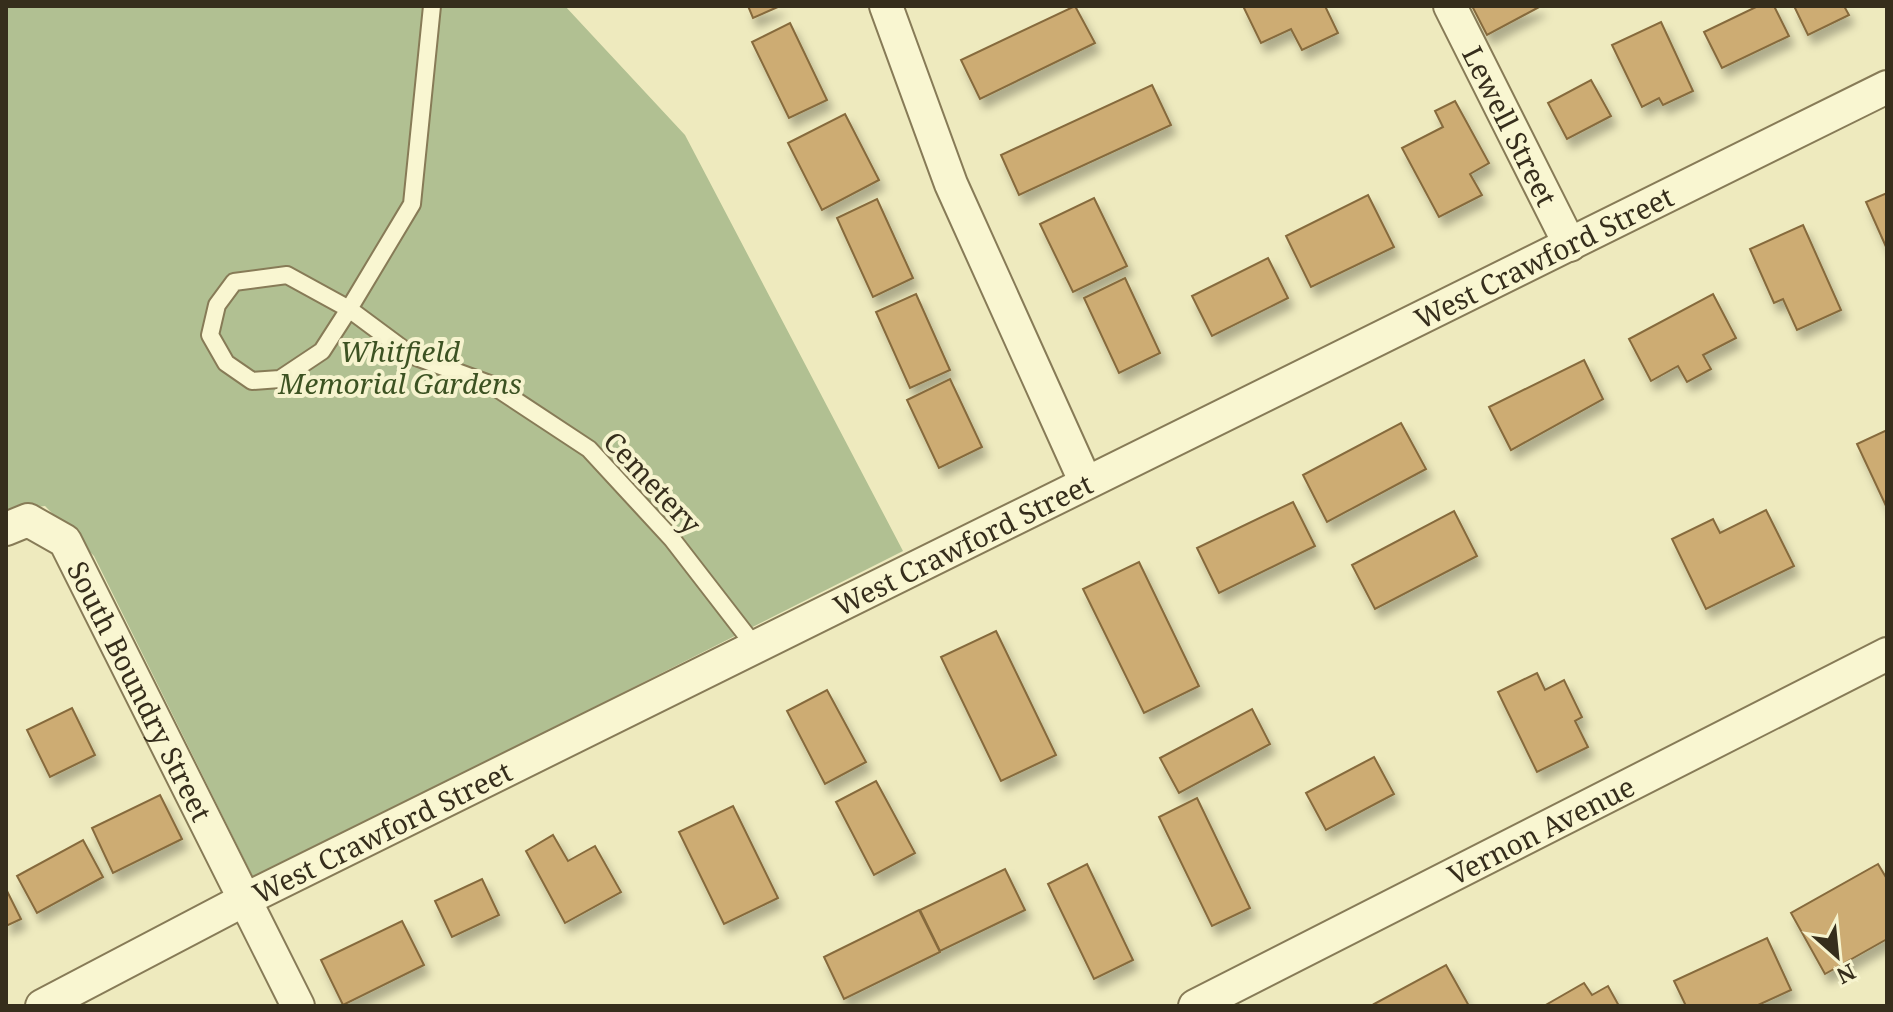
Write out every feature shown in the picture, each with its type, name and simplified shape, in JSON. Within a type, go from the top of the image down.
[{"type":"street","points":[[886,6],[951,184],[1085,481]]},
{"type":"street","name":"Lewell Street","points":[[1450,6],[1570,245]]},
{"type":"street","name":"West Crawford Street","points":[[42,1006],[244,900],[754,645],[1887,87]]},
{"type":"street","name":"South Boundry Street","points":[[6,529],[28,520],[65,541],[244,900]]},
{"type":"street","name":"Vernon Avenue","points":[[1195,1006],[1887,654]]},
{"type":"street","points":[[244,900],[298,1006]]},
{"type":"lane","points":[[349,309],[287,275],[234,282],[217,305],[210,335],[226,363],[252,381],[280,379],[322,351],[349,309],[412,204],[432,6]]},
{"type":"lane","name":"Cemetery","points":[[349,309],[411,355],[492,385],[589,449],[672,539],[754,645]]},
{"type":"green space","name":"Whitfield Memorial Gardens","points":[[6,6],[565,6],[685,135],[903,551],[254,879],[94,556],[45,506],[6,511]]},
{"type":"building","points":[[748,6],[780,6],[753,18]]},
{"type":"building","points":[[1075,6],[1095,43],[980,99],[961,60]]},
{"type":"building","points":[[1243,6],[1325,6],[1338,33],[1302,50],[1291,29],[1261,43]]},
{"type":"building","points":[[1472,6],[1541,6],[1487,35]]},
{"type":"building","points":[[1758,6],[1774,6],[1789,36],[1722,68],[1704,32]]},
{"type":"building","points":[[1794,6],[1844,6],[1849,15],[1808,35]]},
{"type":"building","points":[[1661,22],[1693,91],[1663,105],[1659,98],[1642,107],[1612,45]]},
{"type":"building","points":[[790,23],[827,100],[789,118],[752,42]]},
{"type":"building","points":[[1591,80],[1611,116],[1567,139],[1548,103]]},
{"type":"building","points":[[1152,85],[1171,125],[1019,195],[1001,155]]},
{"type":"building","points":[[1455,101],[1489,163],[1470,174],[1482,195],[1439,217],[1402,148],[1443,127],[1435,111]]},
{"type":"building","points":[[845,114],[879,180],[822,210],[788,143]]},
{"type":"building","points":[[1887,193],[1887,249],[1866,202]]},
{"type":"building","points":[[1368,195],[1394,247],[1311,287],[1286,236]]},
{"type":"building","points":[[1094,198],[1127,266],[1073,292],[1040,224]]},
{"type":"building","points":[[877,199],[913,278],[873,297],[837,218]]},
{"type":"building","points":[[1803,225],[1841,310],[1797,330],[1783,299],[1774,303],[1750,249]]},
{"type":"building","points":[[1268,258],[1288,298],[1212,336],[1192,296]]},
{"type":"building","points":[[1125,278],[1160,353],[1119,373],[1084,298]]},
{"type":"building","points":[[916,294],[950,370],[910,388],[876,312]]},
{"type":"building","points":[[1713,294],[1736,338],[1703,355],[1711,369],[1687,382],[1678,366],[1651,381],[1629,339]]},
{"type":"building","points":[[1584,360],[1603,399],[1511,450],[1489,407]]},
{"type":"building","points":[[950,379],[982,447],[939,468],[907,400]]},
{"type":"building","points":[[1401,423],[1426,469],[1327,522],[1303,475]]},
{"type":"building","points":[[1887,430],[1887,508],[1857,444]]},
{"type":"building","points":[[1293,502],[1315,546],[1219,593],[1197,548]]},
{"type":"building","points":[[1766,510],[1794,566],[1706,609],[1672,539],[1713,519],[1720,533]]},
{"type":"building","points":[[1454,511],[1477,556],[1375,609],[1352,565]]},
{"type":"building","points":[[1139,562],[1199,686],[1144,713],[1083,589]]},
{"type":"building","points":[[996,631],[1056,755],[1001,781],[941,657]]},
{"type":"building","points":[[1537,673],[1545,690],[1564,680],[1582,717],[1575,721],[1588,747],[1537,772],[1498,692]]},
{"type":"building","points":[[827,690],[866,762],[825,784],[787,711]]},
{"type":"building","points":[[72,708],[95,755],[50,777],[27,730]]},
{"type":"building","points":[[1252,709],[1270,744],[1179,793],[1160,758]]},
{"type":"building","points":[[1374,757],[1394,794],[1326,830],[1306,793]]},
{"type":"building","points":[[876,781],[915,853],[874,875],[836,802]]},
{"type":"building","points":[[160,795],[182,839],[113,873],[92,828]]},
{"type":"building","points":[[1197,798],[1250,908],[1212,926],[1159,817]]},
{"type":"building","points":[[733,806],[778,898],[724,924],[679,832]]},
{"type":"building","points":[[553,835],[568,861],[595,846],[621,892],[565,923],[526,851]]},
{"type":"building","points":[[83,840],[103,877],[37,913],[17,876]]},
{"type":"building","points":[[1087,864],[1133,960],[1094,979],[1048,884]]},
{"type":"building","points":[[1878,864],[1887,879],[1887,939],[1825,974],[1791,913]]},
{"type":"building","points":[[1005,869],[1025,910],[940,951],[920,910]]},
{"type":"building","points":[[482,879],[499,915],[452,937],[435,901]]},
{"type":"building","points":[[6,889],[21,919],[6,926]]},
{"type":"building","points":[[919,910],[940,952],[844,999],[824,957]]},
{"type":"building","points":[[402,921],[424,965],[343,1005],[321,960]]},
{"type":"building","points":[[1767,938],[1791,990],[1756,1006],[1686,1006],[1674,981]]},
{"type":"building","points":[[1446,965],[1469,1006],[1374,1004]]},
{"type":"building","points":[[1584,983],[1592,995],[1608,986],[1619,1006],[1544,1006]]}]
